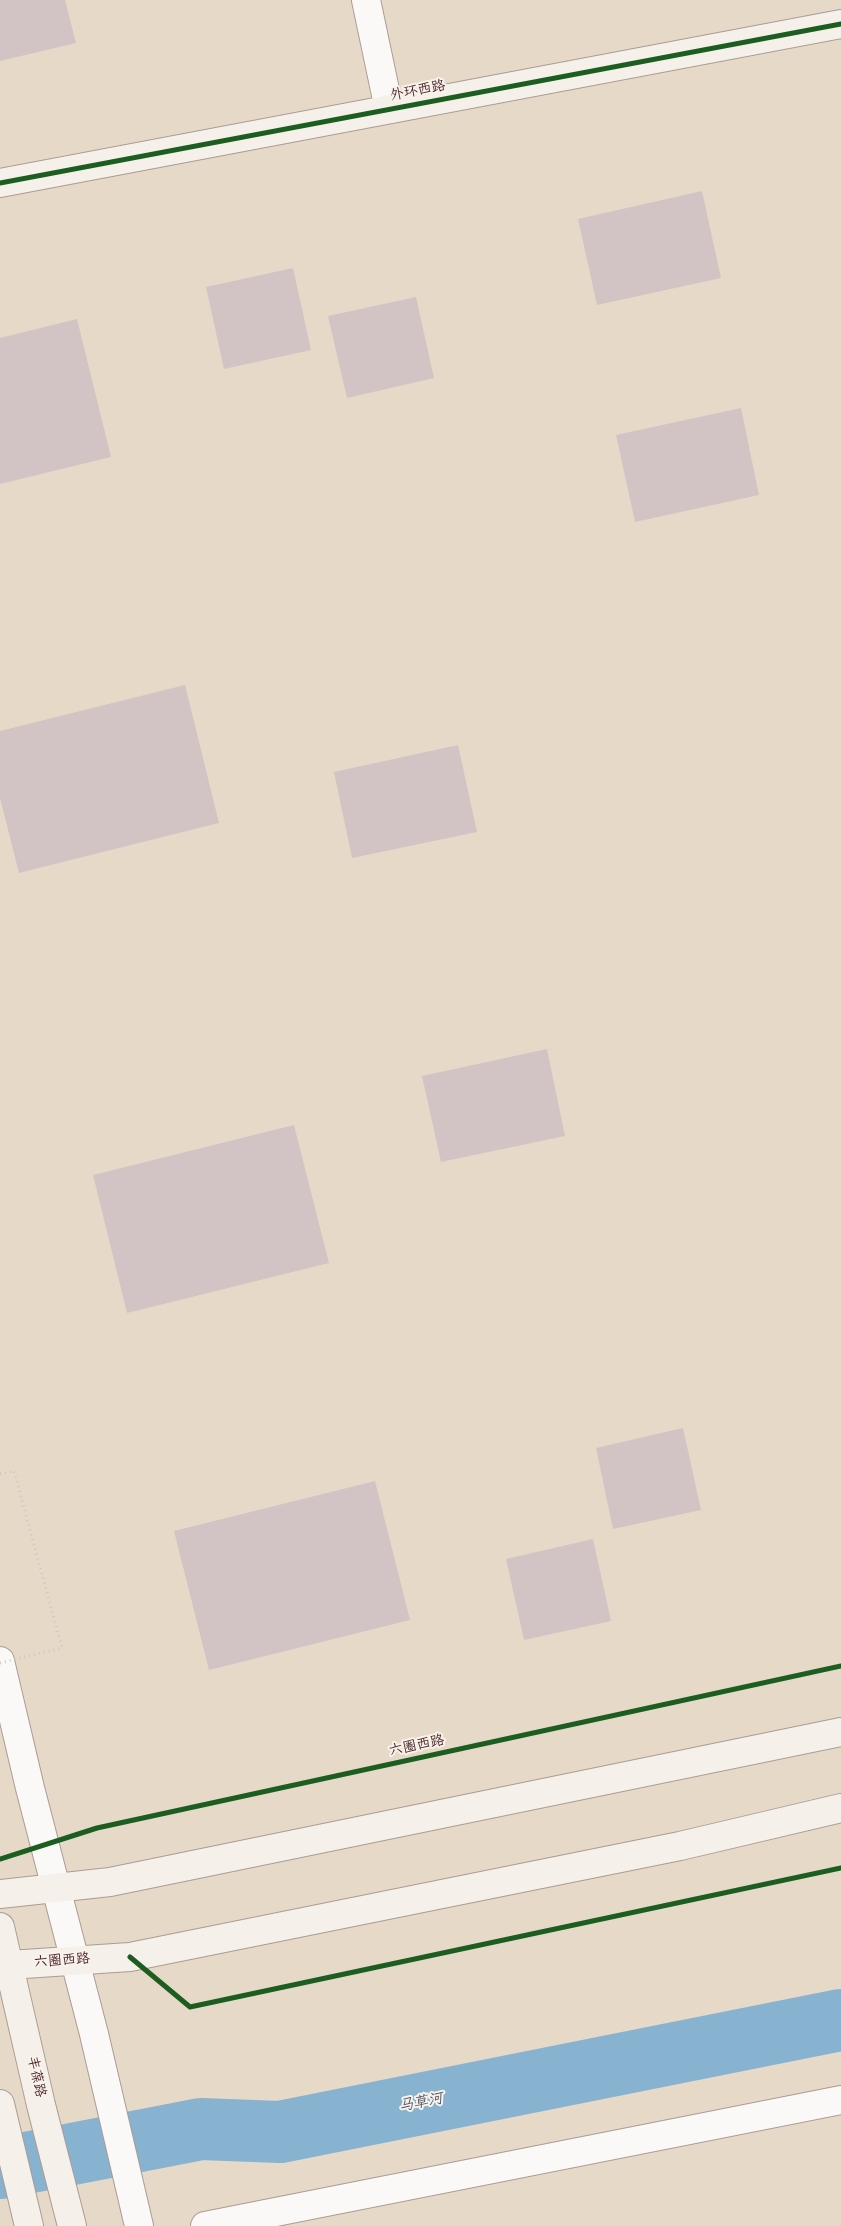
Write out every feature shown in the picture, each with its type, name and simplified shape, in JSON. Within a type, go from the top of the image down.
[{"type":"main road","name":"外环西路","points":[[0,183],[841,24]]},
{"type":"main road","points":[[0,1894],[110,1882],[841,1732]]},
{"type":"main road","name":"六圈西路","points":[[4,1959],[74,1961],[130,1957],[680,1846],[841,1808]]},
{"type":"main road","name":"丰葆路","points":[[0,1927],[4,1959],[70,2221]]},
{"type":"main road","points":[[1,2110],[29,2226]]},
{"type":"street","points":[[366,0],[388,110]]},
{"type":"street","points":[[0,1662],[139,2226]]},
{"type":"street","points":[[205,2226],[841,2100]]},
{"type":"path","points":[[0,1474],[14,1471],[62,1648],[0,1662]]},
{"type":"building","points":[[0,0],[65,0],[76,43],[0,61]]},
{"type":"building","points":[[702,191],[721,278],[597,305],[578,219]]},
{"type":"building","points":[[293,268],[311,350],[224,369],[206,287]]},
{"type":"building","points":[[416,297],[434,378],[347,398],[328,316]]},
{"type":"building","points":[[77,319],[111,457],[0,484],[0,338]]},
{"type":"building","points":[[741,408],[759,495],[635,522],[616,435]]},
{"type":"building","points":[[185,685],[219,823],[19,873],[0,798],[0,731]]},
{"type":"building","points":[[458,745],[477,832],[352,858],[334,772]]},
{"type":"building","points":[[547,1049],[565,1136],[441,1162],[422,1076]]},
{"type":"building","points":[[294,1125],[329,1263],[127,1313],[93,1175]]},
{"type":"building","points":[[683,1428],[701,1510],[613,1529],[596,1448]]},
{"type":"building","points":[[375,1481],[410,1620],[209,1670],[174,1531]]},
{"type":"building","points":[[593,1539],[611,1621],[524,1640],[506,1559]]},
{"type":"waterway","name":"马草河","points":[[0,2168],[201,2129],[280,2132],[841,2020]]},
{"type":"cycle path","points":[[0,183],[841,24]]},
{"type":"cycle path","points":[[0,1859],[97,1828],[841,1666]]},
{"type":"cycle path","points":[[130,1957],[190,2007],[841,1868]]}]
